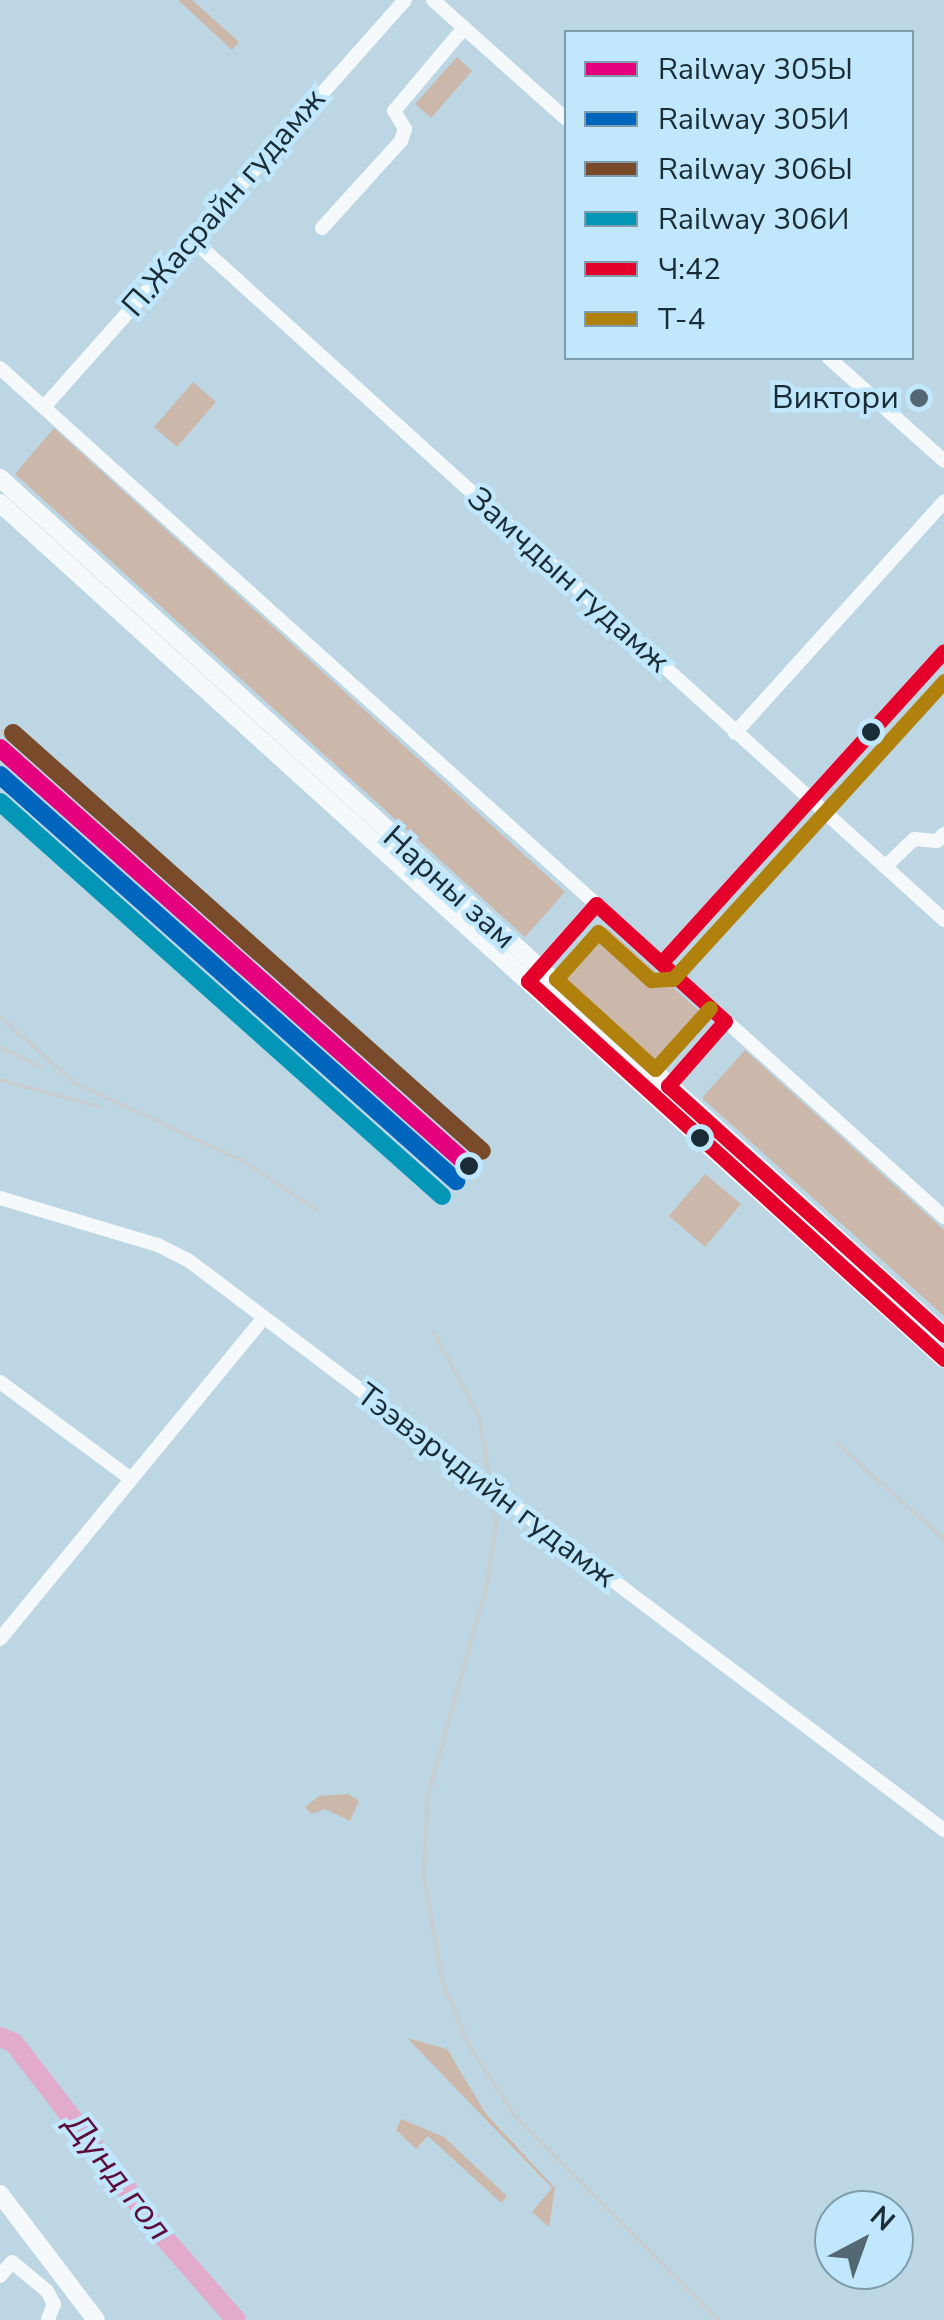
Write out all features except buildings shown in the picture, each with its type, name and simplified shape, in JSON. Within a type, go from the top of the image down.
[{"type":"main road","name":"Нарны зам","points":[[0,478],[533,975]]},
{"type":"main road","name":"Нарны зам","points":[[0,503],[944,1336]]},
{"type":"main road","name":"Нарны зам","points":[[663,1092],[944,1360]]},
{"type":"main road","points":[[0,2194],[96,2320]]},
{"type":"street","name":"П.Жасрайн гудамж","points":[[44,407],[405,0]]},
{"type":"street","points":[[432,0],[564,117]]},
{"type":"street","points":[[322,228],[401,141],[405,129],[394,111],[464,28]]},
{"type":"street","name":"Замчдын гудамж","points":[[192,240],[944,920]]},
{"type":"street","points":[[831,360],[944,461]]},
{"type":"street","points":[[0,368],[944,1217]]},
{"type":"street","points":[[735,733],[944,502]]},
{"type":"street","points":[[662,963],[944,651]]},
{"type":"street","points":[[885,867],[914,839],[937,842],[944,834]]},
{"type":"street","points":[[533,975],[596,904]]},
{"type":"street","points":[[663,1092],[725,1021]]},
{"type":"street","name":"Тээвэрчдийн гудамж","points":[[0,1198],[167,1248],[944,1830]]},
{"type":"street","points":[[4,1631],[264,1318]]},
{"type":"street","points":[[0,1382],[131,1479]]},
{"type":"street","points":[[0,2276],[12,2262],[47,2292],[54,2304],[48,2320]]},
{"type":"shaded area","points":[[178,0],[192,0],[239,42],[232,50]]},
{"type":"shaded area","points":[[457,57],[472,71],[431,118],[415,104]]},
{"type":"shaded area","points":[[193,382],[216,402],[177,447],[154,427]]},
{"type":"shaded area","points":[[54,428],[565,892],[525,937],[15,474]]},
{"type":"shaded area","points":[[596,928],[607,928],[698,1010],[699,1020],[663,1059],[653,1059],[562,977],[562,967]]},
{"type":"shaded area","points":[[745,1050],[944,1230],[944,1316],[702,1098]]},
{"type":"shaded area","points":[[705,1174],[741,1204],[705,1247],[669,1216]]},
{"type":"shaded area","points":[[348,1794],[359,1801],[350,1821],[325,1809],[312,1814],[305,1807],[319,1796]]},
{"type":"shaded area","points":[[407,2038],[447,2049],[486,2114],[555,2188],[549,2227],[532,2212],[552,2188]]},
{"type":"shaded area","points":[[401,2119],[444,2137],[507,2196],[501,2203],[428,2136],[416,2149],[396,2130]]},
{"type":"waterway","name":"Дунд гол","points":[[0,2037],[14,2043],[161,2234],[236,2320]]},
{"type":"railway","points":[[0,731],[141,859]]},
{"type":"railway","points":[[0,1017],[75,1083],[243,1161],[317,1210]]},
{"type":"railway","points":[[0,1047],[40,1067]]},
{"type":"railway","points":[[0,1080],[100,1107]]},
{"type":"railway","points":[[434,1332],[480,1419],[496,1525],[487,1584],[428,1795],[424,1875],[442,1980],[469,2046],[514,2115],[718,2320]]},
{"type":"railway","points":[[836,1443],[944,1539]]},
{"type":"rail line","name":"306Ы","points":[[13,733],[482,1151]]},
{"type":"rail line","name":"305Ы","points":[[0,748],[469,1166]]},
{"type":"rail line","name":"305И","points":[[0,775],[456,1181]]},
{"type":"rail line","name":"306И","points":[[0,802],[442,1196]]},
{"type":"transit line","name":"Ч:42","points":[[661,963],[944,651]]},
{"type":"transit line","name":"Т-4","points":[[710,1008],[655,1069],[556,979],[598,932],[651,980],[673,979],[944,681]]},
{"type":"transit line","name":"Ч:42","points":[[944,1335],[668,1086],[725,1021],[596,904],[528,981],[944,1359]]},
{"type":"place","name":"Виктори","points":[[919,398]]}]
